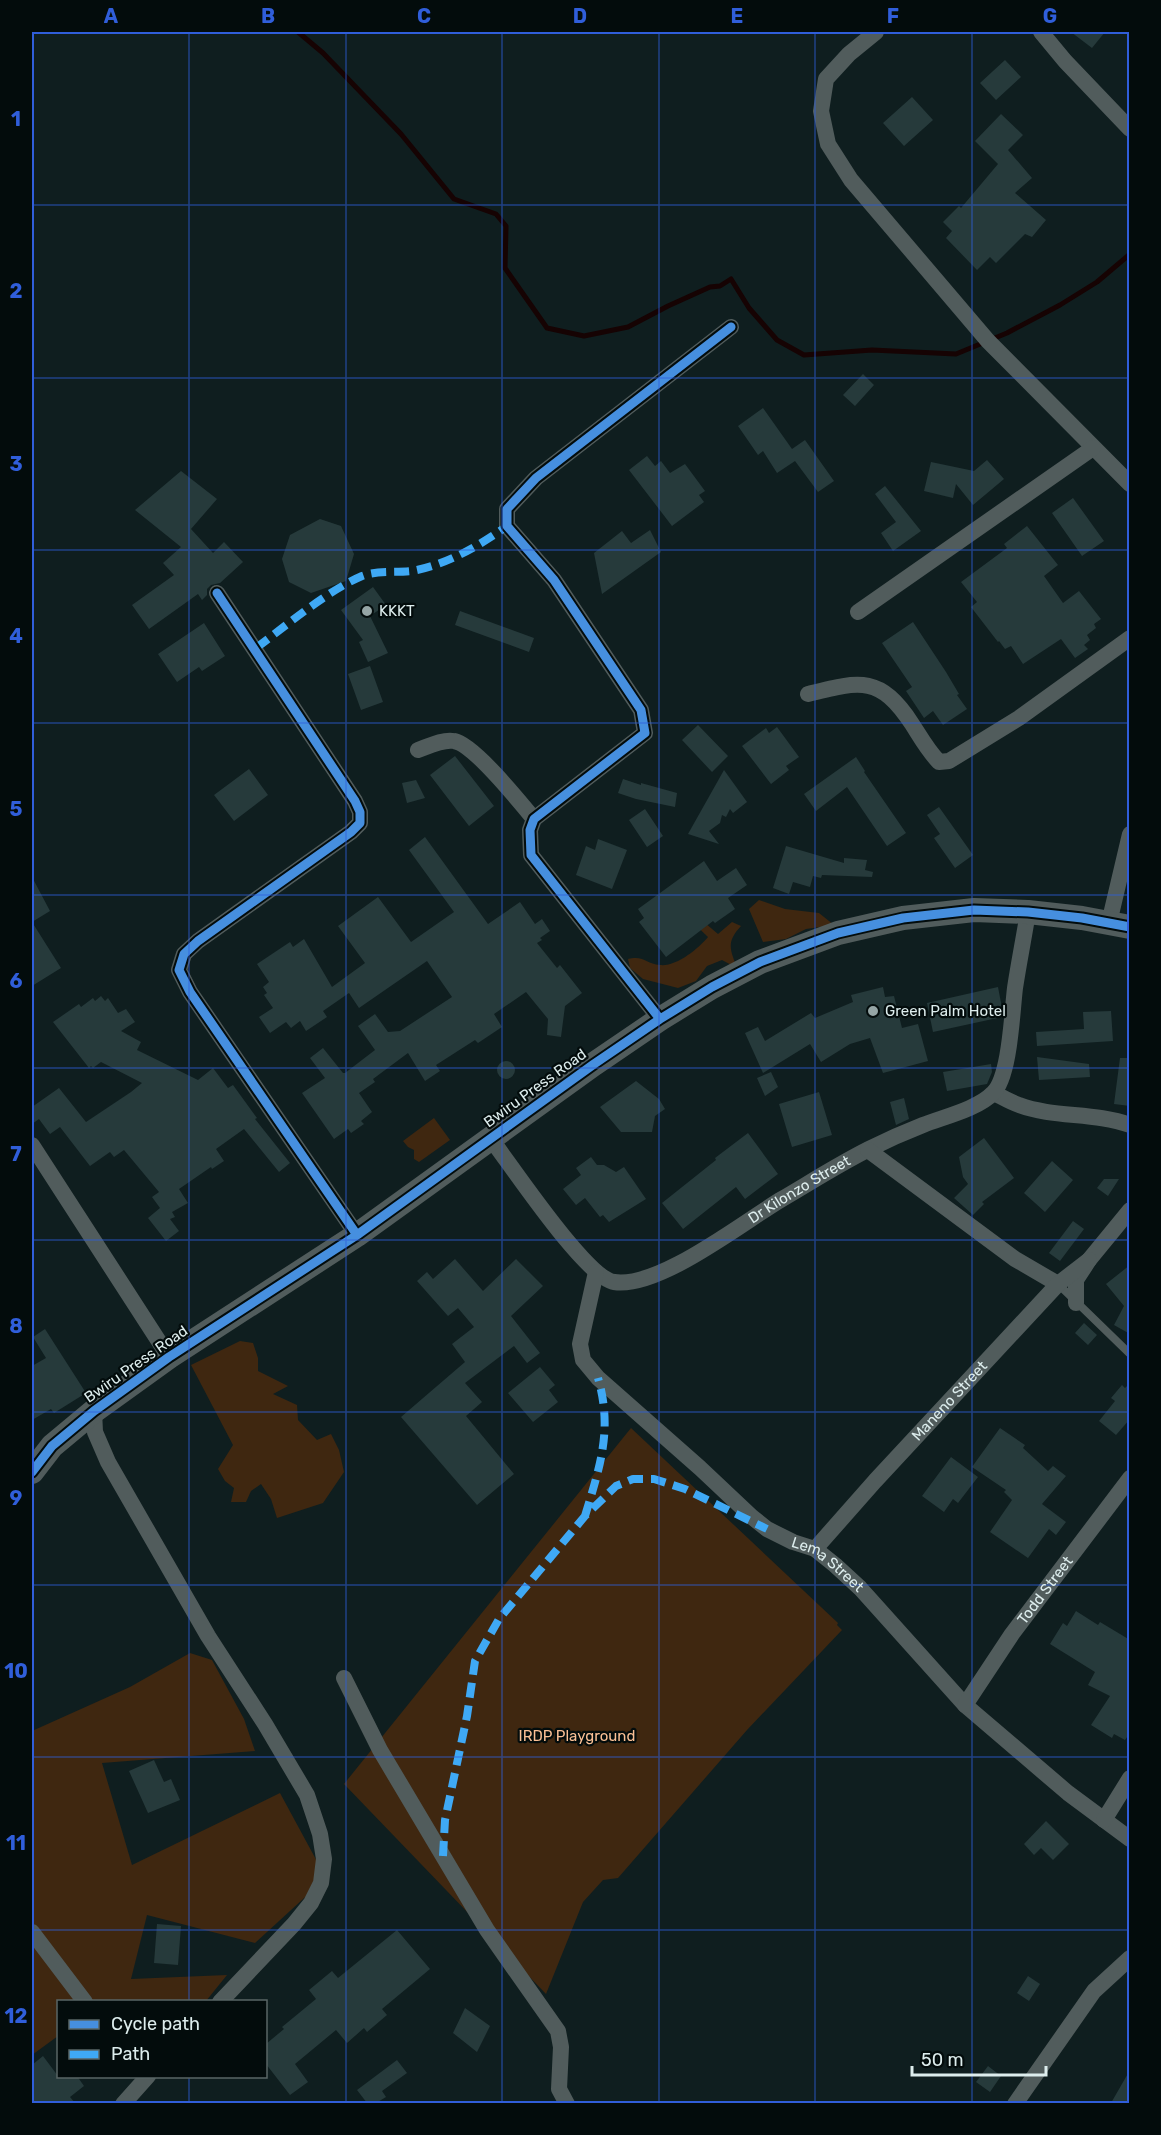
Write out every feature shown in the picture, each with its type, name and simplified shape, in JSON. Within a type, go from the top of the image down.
[{"type":"street","points":[[876,32],[849,54],[826,79],[821,111],[828,144],[851,180],[988,342],[1130,484]]},
{"type":"street","points":[[1041,32],[1065,61],[1130,129]]},
{"type":"street","points":[[660,1019],[531,855],[530,830],[534,819],[645,733],[641,710],[635,701],[554,580],[507,526],[507,509],[536,478],[731,327]]},
{"type":"street","points":[[858,612],[1093,448]]},
{"type":"street","points":[[217,593],[355,801],[360,812],[360,823],[351,832],[198,941],[184,954],[179,970],[190,992],[357,1235]]},
{"type":"street","points":[[808,694],[843,685],[866,684],[884,691],[896,701],[930,753],[939,762],[949,762],[1019,718],[1130,638]]},
{"type":"street","points":[[418,750],[443,741],[453,740],[463,743],[534,819]]},
{"type":"street","points":[[1119,925],[1130,834]]},
{"type":"street","name":"Bwiru Press Road","points":[[32,1472],[52,1446],[94,1411],[169,1357],[357,1235],[660,1019],[712,987],[760,962],[838,933],[903,918],[974,910],[1028,912],[1119,925]]},
{"type":"street","points":[[1028,912],[1008,1049],[1000,1082],[994,1093],[1019,1105],[1097,1117],[1130,1125]]},
{"type":"street","name":"Dr Kilonzo Street","points":[[491,1139],[578,1254],[596,1272],[612,1282],[631,1282],[651,1278],[678,1264],[774,1203],[868,1149],[923,1125],[963,1111],[994,1093]]},
{"type":"street","points":[[32,1145],[169,1357]]},
{"type":"street","points":[[868,1149],[1015,1259],[1058,1284]]},
{"type":"street","points":[[1076,1303],[1076,1280],[1089,1260],[1130,1210]]},
{"type":"street","name":"Maneno Street","points":[[815,1549],[882,1473],[1058,1284],[1089,1260]]},
{"type":"street","name":"Lema Street","points":[[596,1272],[580,1344],[583,1360],[606,1385],[767,1529],[793,1542],[815,1549],[860,1588],[964,1705],[1068,1793],[1130,1839]]},
{"type":"street","points":[[94,1411],[95,1432],[108,1462],[203,1627],[307,1795],[320,1833],[324,1859],[321,1883],[311,1903],[294,1924],[221,2000]]},
{"type":"street","name":"Todd Street","points":[[964,1705],[1012,1634],[1130,1478]]},
{"type":"street","points":[[344,1678],[380,1750],[487,1930],[558,2031],[561,2047],[560,2099]]},
{"type":"street","points":[[1104,1820],[1130,1778]]},
{"type":"street","points":[[32,1932],[84,2000]]},
{"type":"street","points":[[1015,2103],[1094,1991],[1130,1958]]},
{"type":"street","points":[[123,2103],[146,2078]]},
{"type":"lane","points":[[1058,1284],[1130,1354]]},
{"type":"green space","points":[[759,900],[785,909],[819,913],[834,925],[806,929],[786,939],[763,942],[749,909]]},
{"type":"green space","points":[[685,915],[705,923],[718,934],[732,922],[741,926],[731,941],[737,968],[722,960],[707,966],[696,981],[678,988],[643,979],[630,968],[628,959],[638,958],[666,965],[693,952],[708,937]]},
{"type":"green space","points":[[434,1118],[450,1140],[419,1162],[414,1159],[414,1150],[403,1141]]},
{"type":"green space","points":[[240,1341],[253,1343],[258,1358],[258,1371],[288,1386],[273,1394],[297,1405],[298,1420],[317,1440],[331,1434],[339,1450],[344,1472],[323,1503],[277,1518],[271,1499],[261,1484],[251,1491],[246,1502],[231,1502],[234,1488],[225,1481],[218,1469],[233,1445],[191,1365]]},
{"type":"green space","name":"IRDP Playground","points":[[631,1428],[838,1623],[837,1625],[842,1630],[747,1730],[618,1878],[603,1880],[583,1902],[546,1994],[344,1784]]},
{"type":"green space","points":[[190,1653],[212,1660],[244,1719],[255,1751],[102,1763],[132,1865],[280,1793],[326,1878],[255,1943],[147,1915],[131,1979],[227,1975],[207,2000],[57,2000],[57,2037],[32,2055],[32,1731],[130,1687]]},
{"type":"building","points":[[1071,32],[1105,32],[1092,48]]},
{"type":"building","points":[[1005,60],[1021,77],[996,100],[980,83]]},
{"type":"building","points":[[912,97],[933,120],[904,146],[883,123]]},
{"type":"building","points":[[1001,114],[1023,135],[1008,150],[1032,178],[1015,193],[1046,220],[1032,237],[1025,234],[996,263],[990,257],[977,270],[946,238],[952,231],[943,222],[959,206],[961,208],[998,164],[975,141]]},
{"type":"building","points":[[863,374],[874,385],[855,406],[843,395]]},
{"type":"building","points":[[763,408],[792,449],[805,440],[834,481],[818,492],[795,461],[777,473],[763,451],[758,455],[738,426]]},
{"type":"building","points":[[647,456],[655,466],[661,461],[670,473],[685,464],[705,491],[699,495],[704,502],[672,526],[629,470]]},
{"type":"building","points":[[987,460],[1004,479],[973,505],[956,484],[953,498],[924,491],[931,462],[974,471]]},
{"type":"building","points":[[181,471],[217,499],[191,529],[213,553],[224,542],[243,562],[220,583],[211,585],[202,600],[198,594],[149,629],[132,605],[174,575],[163,563],[181,547],[135,510]]},
{"type":"building","points":[[885,486],[921,531],[893,551],[881,533],[896,522],[875,494]]},
{"type":"building","points":[[1073,498],[1104,541],[1082,556],[1052,513]]},
{"type":"building","points":[[320,519],[341,526],[354,554],[346,581],[311,593],[289,582],[282,559],[290,535]]},
{"type":"building","points":[[1027,526],[1058,565],[1044,576],[1063,603],[1079,591],[1101,619],[1094,624],[1096,628],[1087,635],[1090,640],[1084,645],[1088,649],[1075,658],[1061,639],[1023,664],[1011,646],[1005,649],[998,642],[971,607],[977,602],[961,582],[1007,548],[1004,544]]},
{"type":"building","points":[[650,530],[661,552],[602,594],[594,553],[622,531],[631,543]]},
{"type":"building","points":[[373,587],[386,605],[370,616],[388,653],[368,662],[359,642],[363,640],[341,610]]},
{"type":"building","points":[[460,611],[534,638],[529,652],[455,625]]},
{"type":"building","points":[[913,622],[967,709],[943,725],[933,711],[924,718],[906,691],[912,687],[882,643]]},
{"type":"building","points":[[204,623],[225,656],[202,671],[199,667],[177,682],[158,654]]},
{"type":"building","points":[[370,666],[383,702],[361,710],[348,674]]},
{"type":"building","points":[[698,725],[728,756],[712,772],[682,740]]},
{"type":"building","points":[[777,727],[799,757],[786,766],[789,770],[771,784],[742,746],[766,728],[769,733]]},
{"type":"building","points":[[455,756],[494,806],[469,826],[430,775]]},
{"type":"building","points":[[856,757],[906,833],[887,846],[847,787],[816,811],[804,794]]},
{"type":"building","points":[[249,769],[268,795],[234,821],[214,795]]},
{"type":"building","points":[[724,770],[747,802],[733,813],[730,809],[726,817],[722,815],[720,823],[709,831],[719,844],[688,834]]},
{"type":"building","points":[[623,779],[677,793],[675,807],[618,793]]},
{"type":"building","points":[[416,780],[425,798],[407,803],[402,783]]},
{"type":"building","points":[[939,807],[973,855],[955,868],[934,838],[940,834],[927,815]]},
{"type":"building","points":[[645,809],[663,836],[647,847],[629,820]]},
{"type":"building","points":[[425,837],[488,924],[520,902],[535,924],[542,919],[550,931],[537,943],[557,968],[560,965],[582,993],[565,1006],[561,1037],[547,1035],[548,1019],[526,992],[494,1014],[502,1027],[478,1043],[475,1040],[436,1065],[440,1071],[425,1081],[408,1053],[373,1079],[375,1082],[359,1093],[372,1112],[361,1121],[364,1124],[351,1133],[348,1129],[334,1139],[302,1093],[325,1078],[310,1058],[323,1048],[345,1073],[375,1050],[358,1026],[375,1014],[388,1032],[400,1031],[452,997],[427,961],[359,1008],[349,993],[323,1011],[327,1017],[306,1031],[300,1021],[291,1028],[286,1022],[270,1033],[259,1017],[273,1008],[264,995],[267,993],[263,987],[269,982],[257,964],[290,942],[293,947],[304,939],[332,987],[365,963],[338,926],[378,897],[411,942],[454,912],[409,850]]},
{"type":"building","points":[[598,839],[627,850],[612,889],[576,875],[586,846],[595,850]]},
{"type":"building","points":[[786,846],[844,863],[844,858],[867,860],[865,870],[873,872],[872,877],[822,875],[821,878],[813,876],[810,887],[793,882],[789,894],[773,888]]},
{"type":"building","points":[[704,861],[717,881],[736,868],[747,885],[728,898],[735,909],[715,923],[713,921],[666,957],[639,922],[644,918],[638,909]]},
{"type":"building","points":[[32,877],[50,911],[32,922]]},
{"type":"building","points":[[32,922],[61,968],[32,986]]},
{"type":"building","points":[[883,987],[885,997],[894,996],[902,1028],[918,1024],[928,1061],[883,1073],[870,1038],[850,1044],[821,1062],[810,1044],[763,1073],[745,1033],[758,1027],[765,1041],[811,1013],[815,1018],[853,1002],[851,995]]},
{"type":"building","points":[[998,987],[1002,1017],[933,1032],[927,1003]]},
{"type":"building","points":[[101,996],[105,1001],[108,998],[118,1013],[126,1009],[135,1022],[121,1031],[141,1042],[137,1050],[198,1080],[213,1068],[228,1088],[233,1085],[257,1118],[255,1119],[290,1163],[279,1172],[244,1129],[216,1149],[224,1161],[179,1189],[188,1203],[172,1212],[175,1217],[170,1219],[179,1231],[166,1241],[148,1218],[160,1208],[152,1197],[159,1192],[124,1150],[114,1157],[110,1152],[90,1166],[60,1127],[50,1134],[39,1119],[32,1124],[32,1107],[59,1088],[86,1122],[142,1083],[101,1062],[89,1068],[53,1022],[79,1004],[81,1007],[93,998],[95,1001]]},
{"type":"building","points":[[1111,1011],[1113,1041],[1037,1046],[1036,1032],[1084,1029],[1083,1012]]},
{"type":"building","points":[[1037,1057],[1089,1064],[1090,1077],[1039,1080]]},
{"type":"building","points":[[1120,1058],[1130,1058],[1130,1106],[1114,1104]]},
{"type":"building","points":[[502,1061],[510,1061],[515,1066],[513,1077],[502,1079],[497,1074],[497,1066]]},
{"type":"building","points":[[991,1064],[992,1072],[987,1084],[947,1091],[943,1072]]},
{"type":"building","points":[[771,1072],[778,1087],[765,1096],[757,1078]]},
{"type":"building","points":[[636,1081],[659,1099],[665,1109],[655,1116],[652,1132],[621,1132],[600,1107]]},
{"type":"building","points":[[819,1092],[832,1135],[792,1147],[779,1104]]},
{"type":"building","points":[[904,1098],[909,1119],[896,1125],[890,1102]]},
{"type":"building","points":[[748,1133],[778,1174],[745,1199],[736,1187],[683,1229],[662,1203]]},
{"type":"building","points":[[984,1138],[1014,1178],[982,1202],[984,1204],[973,1215],[954,1198],[968,1184],[963,1177],[959,1157]]},
{"type":"building","points":[[591,1157],[597,1165],[604,1165],[616,1172],[624,1167],[646,1199],[609,1222],[603,1215],[600,1217],[585,1198],[576,1205],[563,1189],[581,1175],[576,1168]]},
{"type":"building","points":[[1052,1161],[1073,1180],[1045,1212],[1024,1193]]},
{"type":"building","points":[[1104,1179],[1119,1179],[1108,1196],[1097,1188]]},
{"type":"building","points":[[1073,1221],[1084,1229],[1060,1261],[1049,1253]]},
{"type":"building","points":[[455,1259],[483,1291],[516,1259],[543,1286],[511,1316],[540,1353],[527,1363],[514,1346],[465,1383],[482,1402],[466,1416],[514,1474],[477,1505],[401,1417],[465,1362],[452,1344],[474,1327],[458,1308],[448,1316],[417,1281],[427,1272],[433,1279]]},
{"type":"building","points":[[1130,1265],[1130,1334],[1114,1325],[1124,1306],[1106,1284]]},
{"type":"building","points":[[1084,1323],[1097,1335],[1088,1345],[1075,1333]]},
{"type":"building","points":[[45,1329],[86,1393],[54,1413],[51,1409],[32,1420],[32,1366],[46,1358],[33,1337]]},
{"type":"building","points":[[540,1367],[555,1385],[549,1390],[558,1402],[533,1422],[508,1393]]},
{"type":"building","points":[[1130,1383],[1130,1419],[1116,1435],[1099,1421],[1115,1401],[1111,1398],[1122,1385],[1125,1388]]},
{"type":"building","points":[[1000,1428],[1025,1445],[1023,1448],[1048,1471],[1053,1466],[1066,1476],[1042,1504],[1066,1522],[1056,1535],[1049,1529],[1028,1558],[990,1532],[1012,1500],[1004,1492],[1006,1490],[972,1467]]},
{"type":"building","points":[[951,1457],[978,1477],[958,1503],[953,1499],[944,1512],[922,1496]]},
{"type":"building","points":[[1076,1611],[1098,1625],[1100,1622],[1130,1640],[1130,1733],[1125,1740],[1114,1734],[1112,1738],[1091,1725],[1110,1696],[1088,1685],[1095,1672],[1050,1644],[1063,1623],[1067,1626]]},
{"type":"building","points":[[154,1760],[164,1782],[171,1779],[180,1800],[148,1813],[129,1771]]},
{"type":"building","points":[[1046,1821],[1069,1844],[1053,1860],[1041,1848],[1034,1855],[1024,1844]]},
{"type":"building","points":[[157,1924],[181,1926],[178,1965],[154,1963]]},
{"type":"building","points":[[397,1930],[430,1969],[382,2009],[387,2015],[367,2032],[364,2028],[347,2043],[336,2030],[295,2064],[308,2082],[290,2095],[267,2065],[267,2043],[284,2029],[282,2027],[316,1999],[309,1990],[332,1971],[338,1978]]},
{"type":"building","points":[[1028,1976],[1040,1984],[1029,2001],[1017,1993]]},
{"type":"building","points":[[465,2008],[490,2026],[477,2052],[453,2033]]},
{"type":"building","points":[[43,2056],[57,2078],[78,2078],[84,2086],[70,2097],[75,2103],[32,2103],[32,2065]]},
{"type":"building","points":[[397,2060],[407,2073],[382,2091],[386,2097],[376,2103],[367,2103],[357,2090]]},
{"type":"building","points":[[988,2066],[1001,2076],[990,2092],[976,2082]]},
{"type":"building","points":[[1130,2070],[1130,2103],[1111,2103]]},
{"type":"waterway","points":[[298,32],[323,53],[401,134],[454,199],[496,214],[506,226],[505,268],[547,328],[584,336],[628,327],[668,306],[710,287],[720,286],[731,279],[749,308],[777,340],[804,355],[872,350],[956,354],[1007,333],[1060,305],[1097,282],[1130,254]]},
{"type":"marked path","points":[[256,648],[307,609],[349,582],[368,574],[412,571],[437,564],[474,547],[507,526]]},
{"type":"marked path","points":[[585,1516],[603,1448],[604,1414],[598,1378]]},
{"type":"marked path","points":[[443,1856],[445,1820],[467,1716],[475,1661],[499,1619],[585,1516],[616,1486],[633,1479],[654,1479],[685,1489],[767,1529]]},
{"type":"cycle path","points":[[660,1019],[531,855],[530,830],[534,819],[645,733],[641,710],[554,580],[507,526],[507,509],[536,478],[731,327]]},
{"type":"cycle path","points":[[217,593],[355,801],[360,812],[360,823],[351,832],[198,941],[184,954],[179,970],[190,992],[357,1235]]},
{"type":"cycle path","points":[[32,1472],[52,1446],[94,1411],[169,1357],[357,1235],[660,1019],[712,987],[760,962],[838,933],[903,918],[974,910],[1028,912],[1082,918],[1130,927]]},
{"type":"place","name":"KKKT","points":[[367,611]]},
{"type":"place","name":"Green Palm Hotel","points":[[873,1011]]}]
